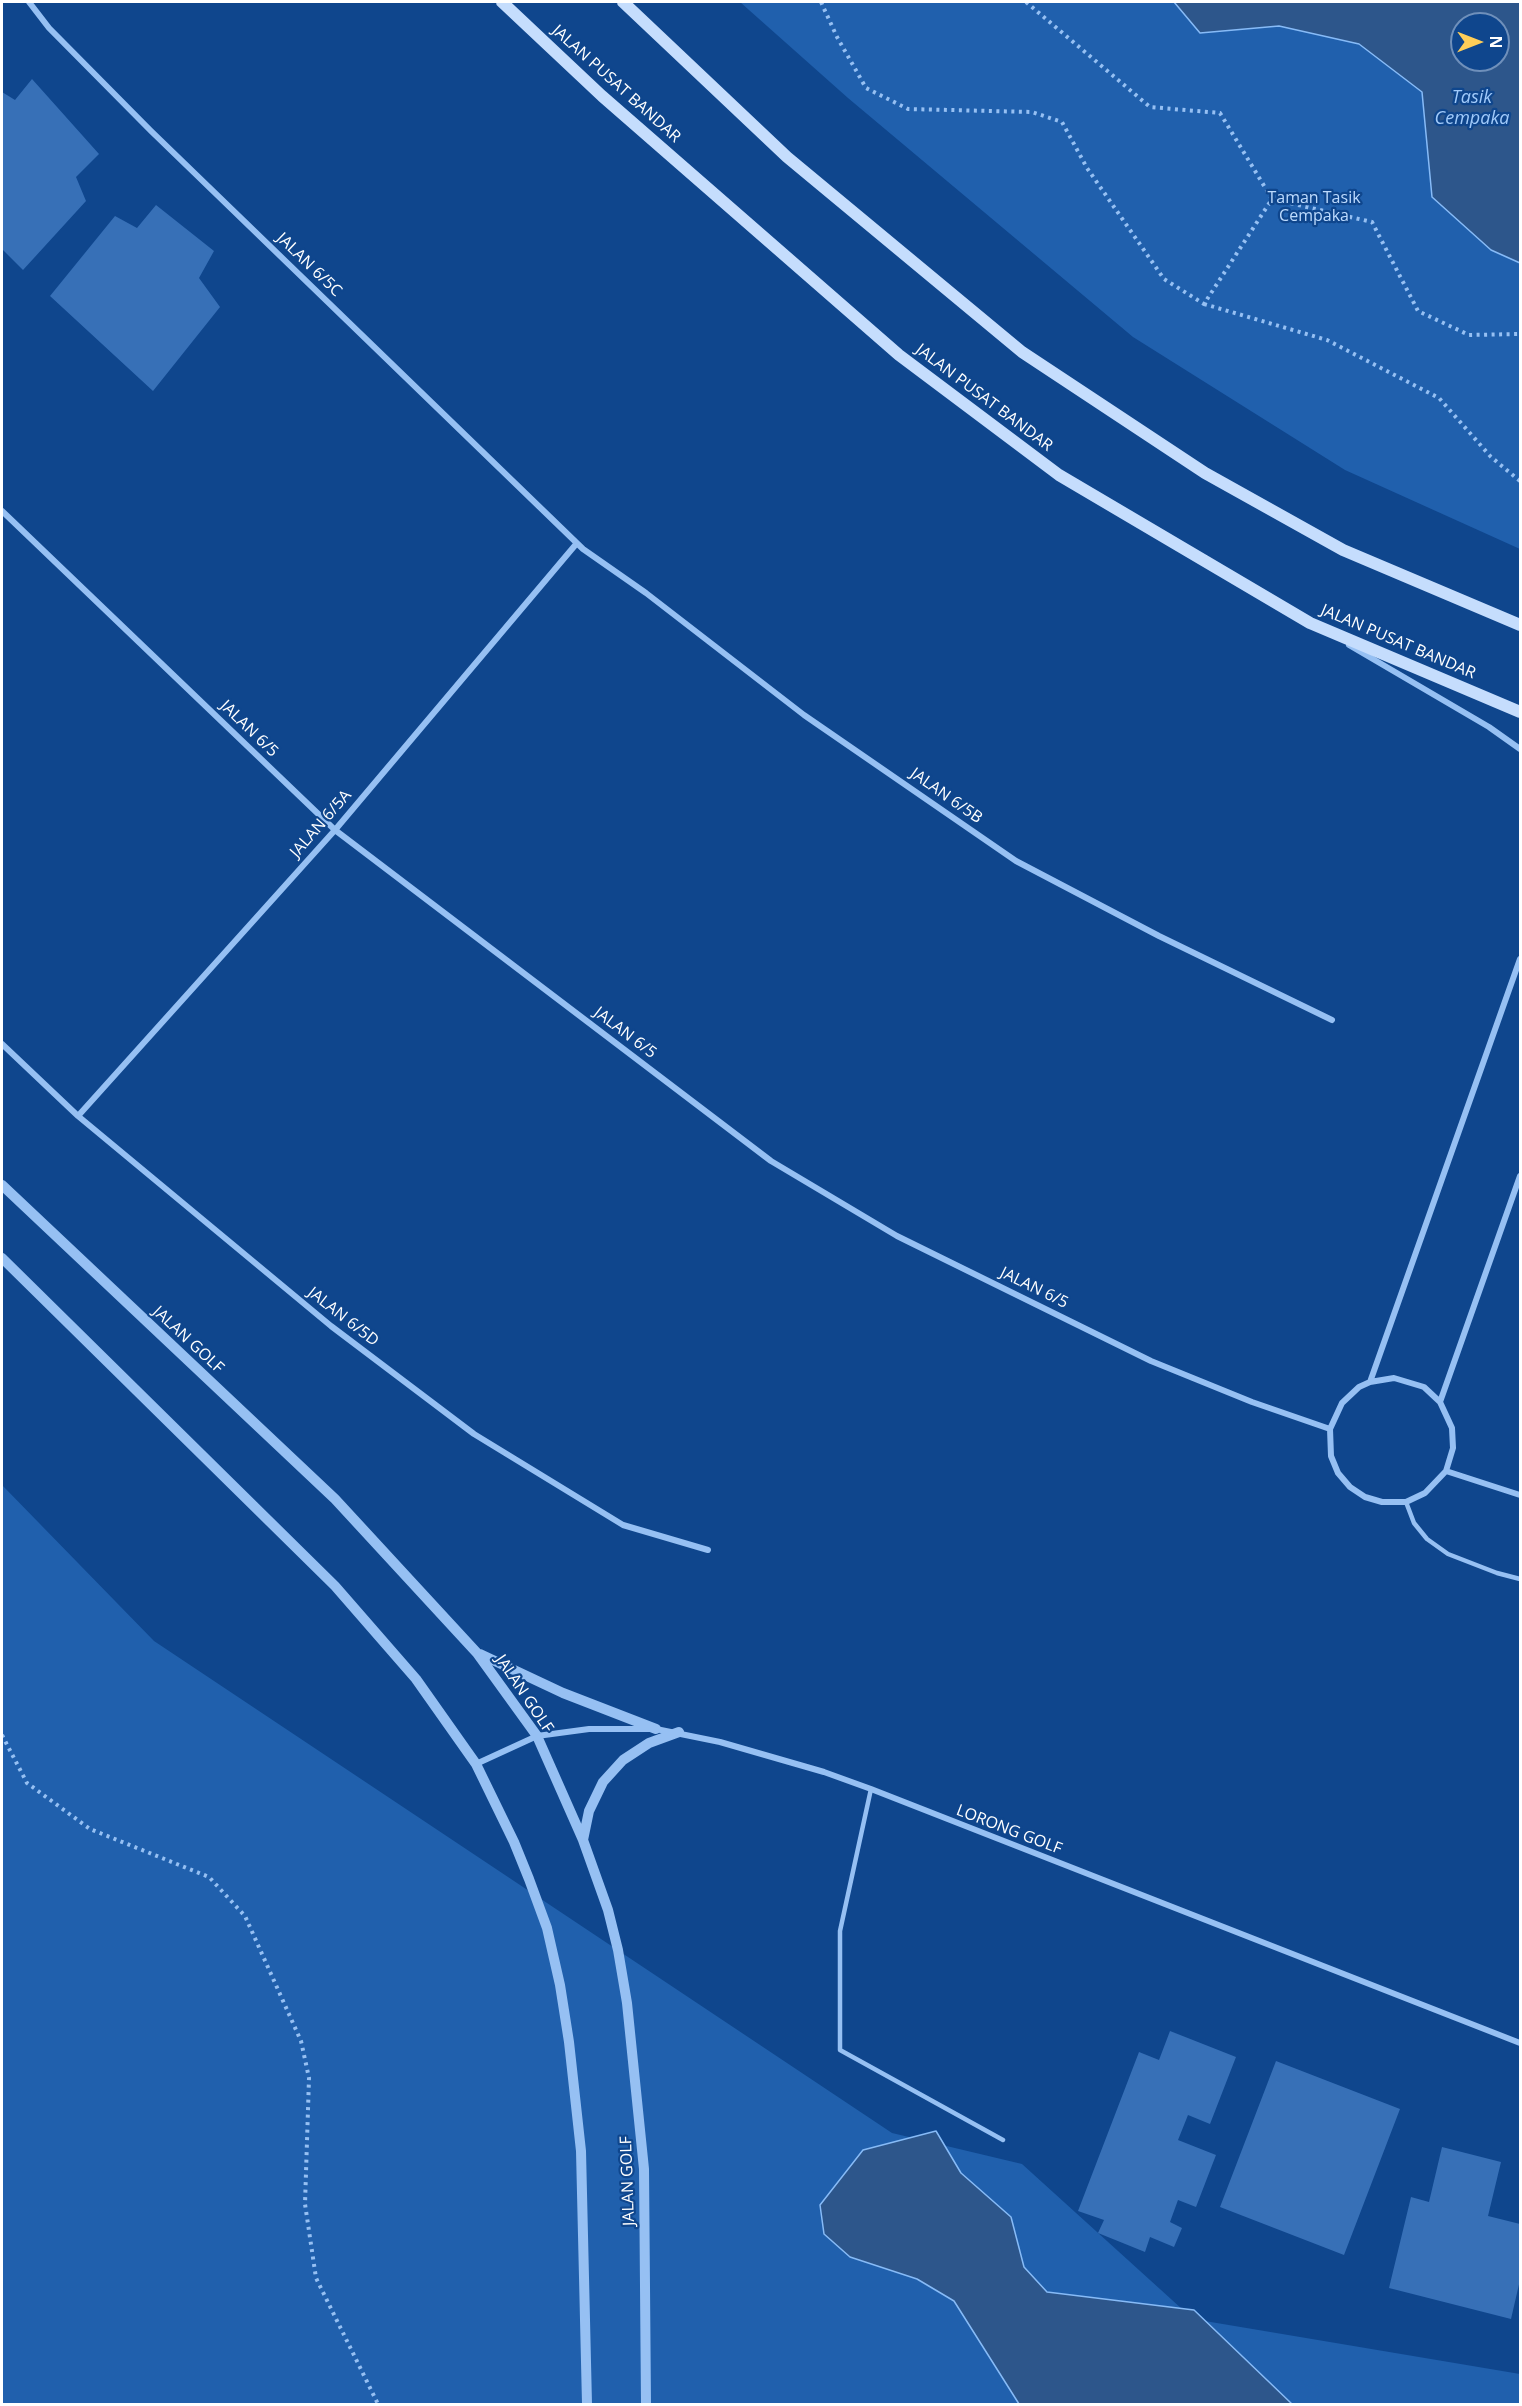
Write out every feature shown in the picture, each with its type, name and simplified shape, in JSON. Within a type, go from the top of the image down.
[{"type":"main road","name":"JALAN PUSAT BANDAR","points":[[502,2],[602,96],[899,355],[1059,475],[1310,623],[1521,712]]},
{"type":"main road","points":[[623,2],[787,157],[1022,352],[1205,473],[1343,550],[1521,625]]},
{"type":"street","name":"JALAN 6/5C","points":[[29,2],[49,28],[151,131],[577,543]]},
{"type":"street","name":"JALAN 6/5","points":[[2,511],[334,830],[771,1161],[897,1236],[1151,1361],[1252,1402],[1330,1429]]},
{"type":"street","name":"JALAN 6/5A","points":[[78,1116],[334,830],[577,543]]},
{"type":"street","name":"JALAN 6/5B","points":[[577,543],[646,593],[804,715],[1016,861],[1159,936],[1332,1020]]},
{"type":"street","points":[[1310,623],[1490,727],[1521,749]]},
{"type":"street","points":[[1370,1382],[1521,959]]},
{"type":"street","name":"JALAN 6/5D","points":[[2,1044],[78,1116],[331,1326],[474,1434],[623,1525],[708,1550]]},
{"type":"street","points":[[1440,1402],[1521,1176]]},
{"type":"street","name":"JALAN GOLF","points":[[2,1185],[334,1499],[477,1653],[537,1736],[583,1840],[608,1910],[618,1950],[634,2059],[644,2169],[646,2404]]},
{"type":"street","points":[[2,1258],[334,1586],[416,1678],[476,1764],[514,1842],[529,1879],[547,1928],[560,1985],[581,2151],[587,2404]]},
{"type":"street","points":[[1394,1378],[1424,1387],[1440,1402],[1452,1428],[1453,1449],[1446,1471],[1425,1493],[1406,1502],[1382,1502],[1365,1497],[1350,1487],[1338,1473],[1331,1456],[1330,1429],[1342,1403],[1359,1387],[1370,1382],[1394,1378]]},
{"type":"street","points":[[1446,1471],[1521,1495]]},
{"type":"street","points":[[477,1653],[563,1694],[656,1729]]},
{"type":"street","name":"LORONG GOLF","points":[[476,1764],[537,1736],[589,1729],[656,1729],[679,1732],[771,1756],[871,1789],[1521,2043]]},
{"type":"street","points":[[583,1840],[589,1811],[603,1782],[623,1760],[649,1743],[679,1732]]},
{"type":"lane","points":[[1406,1502],[1414,1523],[1427,1539],[1441,1549],[1471,1564],[1521,1579]]},
{"type":"lane","points":[[871,1789],[840,1931],[840,2050],[1003,2140]]},
{"type":"path","points":[[821,2],[837,37],[866,88],[908,109],[1032,112],[1062,122],[1088,168],[1164,279],[1204,304],[1327,340],[1439,398],[1491,457],[1521,481]]},
{"type":"path","points":[[1026,2],[1150,107],[1220,113],[1272,199],[1372,222],[1418,311],[1469,335],[1521,334]]},
{"type":"path","points":[[1204,304],[1272,199]]},
{"type":"path","points":[[2,1735],[27,1783],[90,1829],[208,1877],[245,1916],[301,2041],[309,2078],[305,2204],[316,2278],[378,2404]]},
{"type":"green space","name":"Taman Tasik Cempaka","points":[[740,2],[1520,2],[1520,549],[1345,470],[1133,337],[848,98]]},
{"type":"green space","points":[[2,1485],[154,1641],[892,2133],[1022,2164],[1193,2319],[1520,2374],[1520,2404],[2,2404]]},
{"type":"water","name":"Tasik Cempaka","points":[[1174,2],[1520,2],[1520,263],[1491,250],[1432,197],[1422,92],[1359,44],[1279,26],[1200,33]]},
{"type":"water","points":[[936,2131],[961,2173],[1011,2217],[1024,2267],[1047,2292],[1194,2310],[1292,2404],[1019,2404],[954,2301],[917,2279],[850,2257],[824,2234],[820,2205],[863,2150]]},
{"type":"building","points":[[32,79],[99,154],[76,177],[86,201],[23,270],[2,249],[2,92],[15,100]]},
{"type":"building","points":[[156,205],[214,251],[199,278],[220,307],[153,391],[50,296],[115,216],[137,228]]},
{"type":"building","points":[[1170,2031],[1236,2057],[1210,2124],[1188,2115],[1178,2140],[1216,2155],[1196,2207],[1178,2200],[1170,2222],[1182,2228],[1174,2247],[1150,2237],[1145,2252],[1098,2233],[1104,2220],[1078,2211],[1139,2052],[1159,2060]]},
{"type":"building","points":[[1276,2061],[1400,2109],[1344,2255],[1220,2207]]},
{"type":"building","points":[[1442,2147],[1501,2162],[1488,2216],[1520,2224],[1520,2280],[1511,2319],[1389,2288],[1411,2197],[1429,2202]]}]
